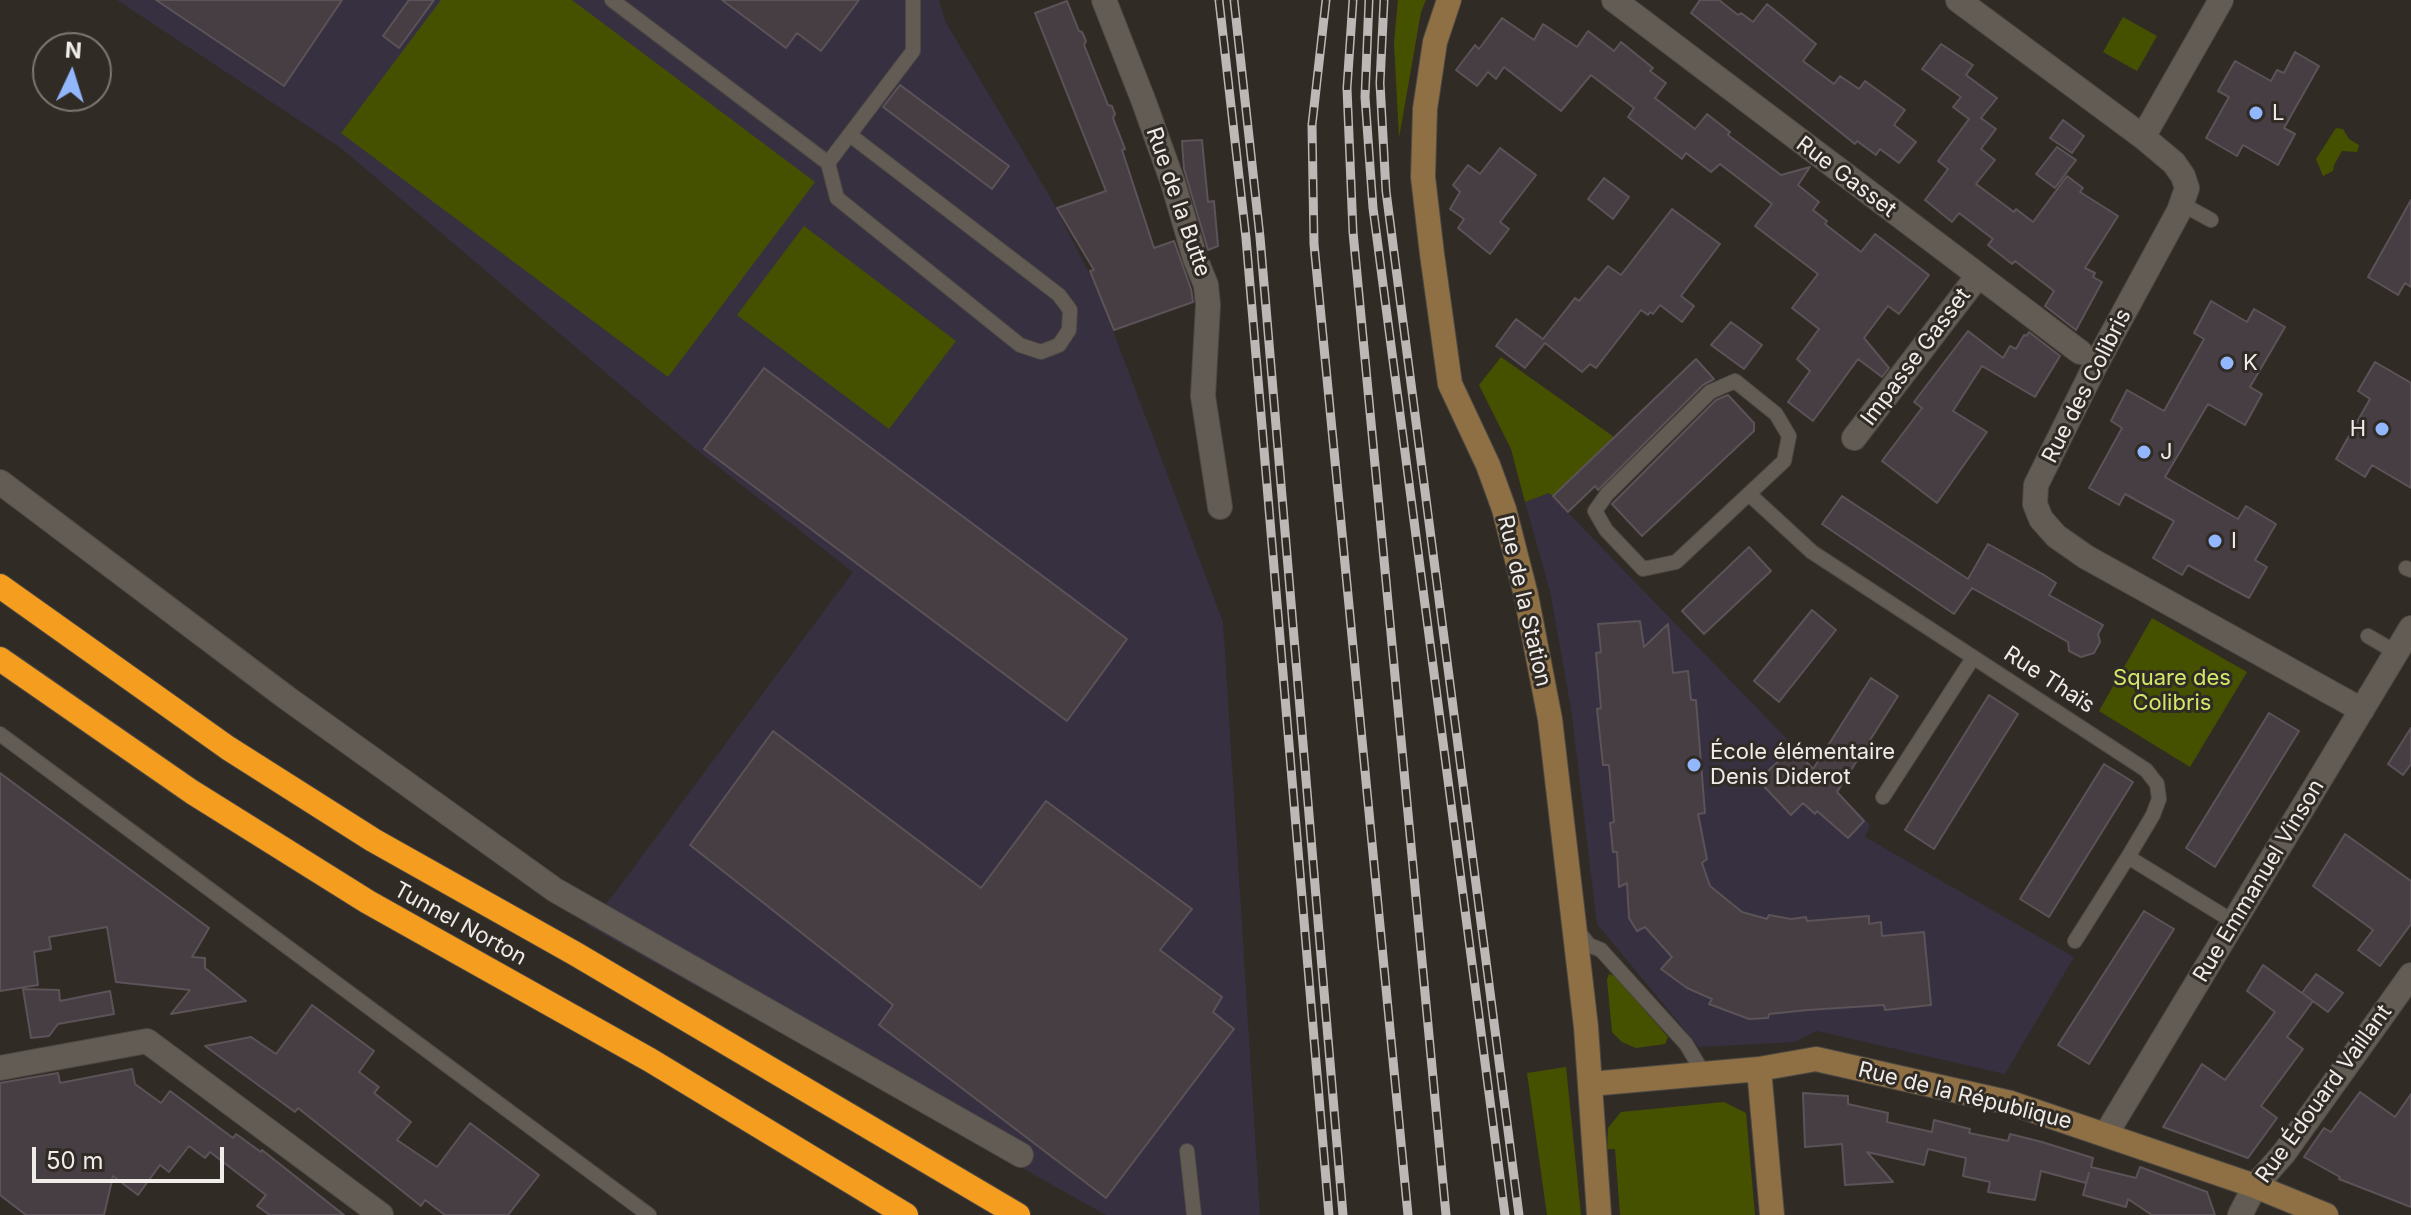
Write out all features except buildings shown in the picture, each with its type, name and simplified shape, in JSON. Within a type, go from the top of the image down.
[{"type":"highway","name":"Tunnel Norton","points":[[0,586],[228,748],[373,840],[574,953],[1018,1215]]},
{"type":"highway","name":"Tunnel Norton","points":[[0,659],[192,792],[368,902],[650,1060],[906,1215]]},
{"type":"street","name":"Rue de la Butte","points":[[1104,0],[1149,115],[1206,285],[1208,305],[1203,396],[1220,507]]},
{"type":"street","name":"Rue de la Station","points":[[1449,0],[1435,42],[1427,95],[1423,177],[1442,337],[1450,384],[1488,465],[1504,509],[1521,574],[1550,719],[1564,821],[1590,1084],[1599,1215]]},
{"type":"street","name":"Rue Gasset","points":[[1614,0],[2080,352]]},
{"type":"street","points":[[1958,0],[2174,163],[2187,188],[2182,204]]},
{"type":"street","points":[[2143,137],[2221,0]]},
{"type":"street","name":"Rue des Colibris","points":[[2182,204],[2096,364],[2036,485],[2035,504],[2041,519],[2056,536],[2086,557],[2362,710]]},
{"type":"street","name":"Impasse Gasset","points":[[1854,438],[1977,277]]},
{"type":"street","points":[[0,482],[287,698],[555,890],[1021,1155]]},
{"type":"street","name":"Rue Emmanuel Vinson","points":[[2106,1134],[2411,628]]},
{"type":"street","name":"Rue Édouard Vaillant","points":[[2240,1215],[2255,1186],[2284,1153],[2411,975]]},
{"type":"street","points":[[0,1068],[147,1041],[381,1215]]},
{"type":"street","name":"Rue de la République","points":[[1590,1084],[1759,1069],[1816,1059],[2011,1103],[2255,1186],[2326,1215]]},
{"type":"street","points":[[1759,1069],[1772,1215]]},
{"type":"lane","points":[[612,0],[828,163],[837,198],[1020,345],[1041,352],[1059,345],[1069,330],[1070,310],[1059,295],[850,135]]},
{"type":"lane","points":[[828,163],[913,51],[913,0]]},
{"type":"lane","points":[[2182,204],[2211,220]]},
{"type":"lane","points":[[1735,381],[1776,414],[1789,436],[1784,461],[1749,494],[1676,562],[1643,569],[1606,530],[1595,511],[1607,494],[1710,392],[1735,381]]},
{"type":"lane","name":"Rue Thaïs","points":[[1749,494],[1812,552],[2146,770],[2157,784],[2159,799],[2128,857]]},
{"type":"lane","points":[[2368,636],[2397,653]]},
{"type":"lane","points":[[1883,797],[1973,658]]},
{"type":"lane","points":[[0,734],[649,1215]]},
{"type":"lane","points":[[2075,941],[2128,857],[2234,922]]},
{"type":"lane","points":[[1572,924],[1589,945],[1601,950],[1686,1044],[1704,1074]]},
{"type":"lane","points":[[1187,1151],[1194,1215]]},
{"type":"shaded area","points":[[117,0],[939,0],[945,21],[1053,202],[1098,291],[1223,622],[1260,1215],[1106,1215],[587,925],[614,894],[853,572],[698,451],[341,148]]},
{"type":"shaded area","name":"École élémentaire Denis Diderot","points":[[1549,493],[1870,825],[1865,837],[2074,957],[2005,1074],[1817,1031],[1794,1042],[1699,1047],[1597,924],[1571,709],[1550,591],[1525,502]]},
{"type":"green space","points":[[441,0],[572,0],[815,182],[668,377],[341,133]]},
{"type":"green space","points":[[1398,0],[1426,0],[1421,12],[1399,138],[1394,43]]},
{"type":"green space","points":[[2123,17],[2157,36],[2137,71],[2103,52]]},
{"type":"green space","points":[[2336,128],[2343,129],[2349,139],[2359,145],[2357,152],[2342,151],[2333,171],[2323,176],[2316,159]]},
{"type":"green space","points":[[804,226],[956,341],[889,429],[737,315]]},
{"type":"green space","points":[[1501,357],[1614,437],[1553,496],[1549,493],[1525,502],[1511,449],[1479,385]]},
{"type":"green space","name":"Square des Colibris","points":[[2152,618],[2247,672],[2190,767],[2099,711]]},
{"type":"green space","points":[[1609,974],[1615,976],[1668,1037],[1665,1044],[1636,1048],[1622,1042],[1612,1032]]},
{"type":"green space","points":[[1566,1067],[1581,1215],[1547,1215],[1527,1073]]},
{"type":"green space","points":[[1724,1102],[1746,1113],[1755,1215],[1620,1215],[1615,1149],[1607,1149],[1608,1128],[1621,1112]]},
{"type":"railway","points":[[1219,0],[1246,238],[1329,1215]]},
{"type":"railway","points":[[1234,0],[1260,237],[1343,1215]]},
{"type":"railway","points":[[1326,0],[1312,125],[1314,244],[1408,1215]]},
{"type":"railway","points":[[1353,0],[1347,88],[1353,232],[1446,1215]]},
{"type":"railway","points":[[1369,0],[1365,97],[1373,208],[1505,1215]]},
{"type":"railway","points":[[1384,0],[1380,83],[1386,191],[1519,1215]]},
{"type":"place","name":"L","points":[[2256,113]]},
{"type":"place","name":"K","points":[[2227,363]]},
{"type":"place","name":"H","points":[[2382,429]]},
{"type":"place","name":"J","points":[[2144,452]]},
{"type":"place","name":"I","points":[[2215,541]]},
{"type":"place","name":"École élémentaire Denis Diderot","points":[[1694,765]]}]
